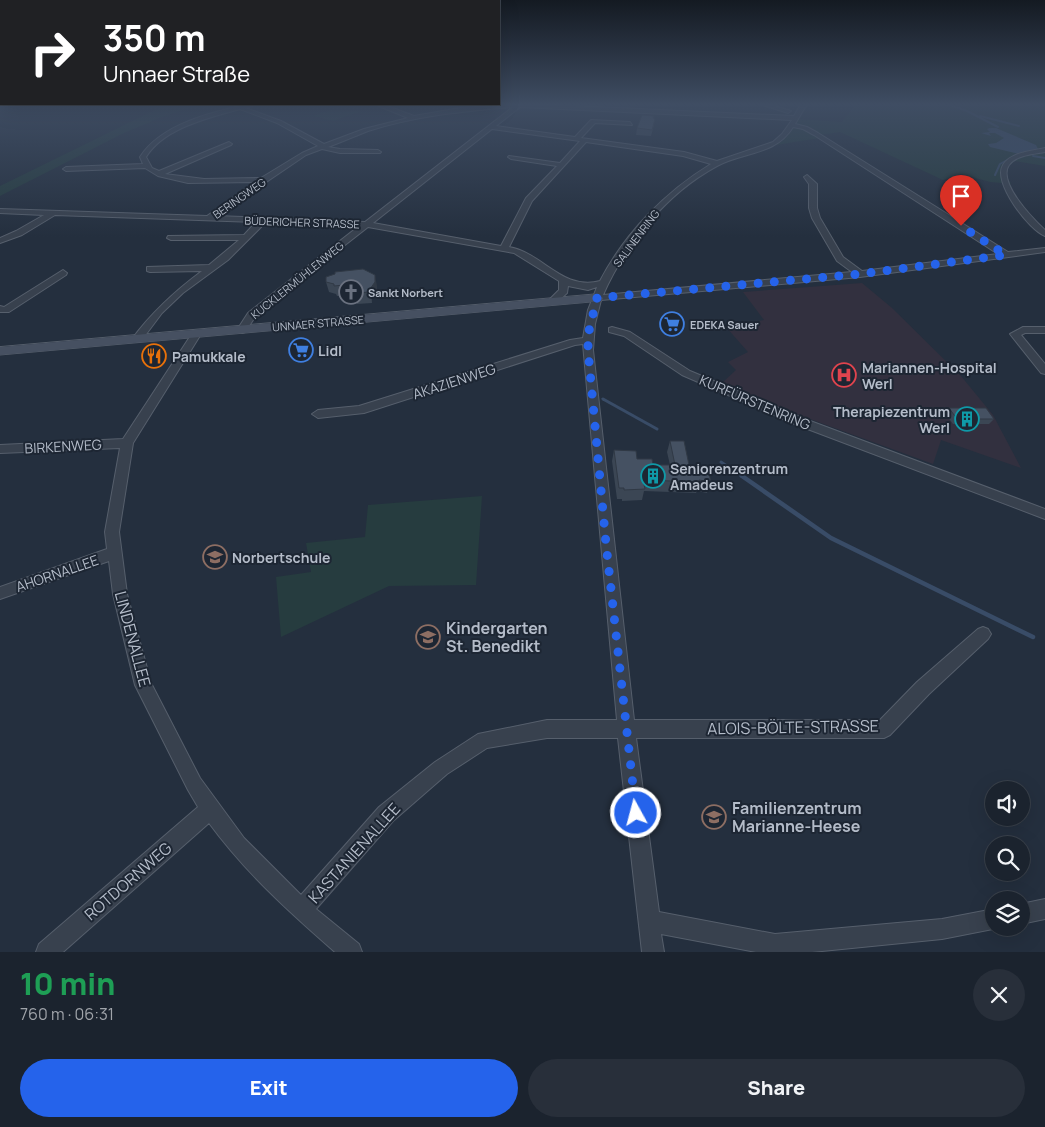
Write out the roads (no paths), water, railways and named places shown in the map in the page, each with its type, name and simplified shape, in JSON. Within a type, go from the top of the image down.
[{"type":"street","points":[[146,166],[143,157],[144,153],[149,148]]},
{"type":"street","points":[[158,174],[218,148]]},
{"type":"street","name":"BERINGWEG","points":[[209,218],[287,164],[317,148]]},
{"type":"street","points":[[331,148],[340,151],[378,152]]},
{"type":"street","name":"KUCKLERMÜHLENWEG","points":[[242,330],[251,315],[265,303],[464,148]]},
{"type":"street","points":[[504,248],[529,200],[562,165],[574,148]]},
{"type":"street","points":[[646,148],[684,154],[716,164]]},
{"type":"street","name":"SALINENRING","points":[[654,952],[626,728],[605,532],[588,341],[597,298],[623,252],[656,210],[700,173],[716,164],[759,148]]},
{"type":"street","points":[[837,148],[1006,255]]},
{"type":"street","points":[[1045,150],[1018,157],[1009,162],[1004,169],[1003,180],[1018,203],[1045,234]]},
{"type":"street","points":[[511,157],[562,165]]},
{"type":"street","points":[[66,169],[146,166],[158,174],[193,180],[263,180]]},
{"type":"street","points":[[807,177],[813,184],[813,208],[816,218],[840,259],[860,274]]},
{"type":"street","name":"BÜDERICHER STRASSE","points":[[0,211],[367,224],[504,248],[526,255],[563,281],[588,287],[607,279]]},
{"type":"street","points":[[0,242],[52,213]]},
{"type":"street","points":[[137,339],[158,311],[180,291],[212,268],[263,220]]},
{"type":"street","points":[[171,238],[247,237]]},
{"type":"street","name":"UNNAER STRASSE","points":[[0,351],[860,274],[1045,250]]},
{"type":"street","points":[[150,269],[212,268]]},
{"type":"street","points":[[0,309],[6,310],[63,273]]},
{"type":"street","name":"UNNAER STRASSE","points":[[607,279],[636,294]]},
{"type":"street","points":[[552,302],[564,291],[563,281]]},
{"type":"street","name":"KURFÜRSTENRING","points":[[612,330],[626,334],[686,372],[723,389],[802,422],[1045,514]]},
{"type":"street","points":[[1045,330],[1023,330],[1014,334],[1045,371]]},
{"type":"street","name":"LINDENALLEE","points":[[196,334],[127,443],[112,532],[120,594],[143,685],[169,738],[210,809],[237,845],[302,910],[351,952]]},
{"type":"street","name":"AKAZIENWEG","points":[[318,414],[360,410],[574,342],[588,341]]},
{"type":"street","name":"BIRKENWEG","points":[[0,450],[127,443]]},
{"type":"street","name":"AHORNALLEE","points":[[0,593],[26,582],[114,554]]},
{"type":"street","name":"ALOIS-BÖLTE-STRASSE","points":[[626,728],[884,728],[922,688],[984,634]]},
{"type":"street","name":"KASTANIENALLEE","points":[[302,910],[386,814],[441,768],[484,740],[547,729],[626,728]]},
{"type":"street","name":"ROTDORNWEG","points":[[47,952],[210,809]]},
{"type":"street","points":[[1030,912],[1045,909]]},
{"type":"street","points":[[649,921],[775,944],[942,929],[985,921]]},
{"type":"water","points":[[996,148],[1038,149],[1019,154]]},
{"type":"waterway","points":[[995,175],[1000,164],[1018,154]]},
{"type":"waterway","points":[[1033,156],[1045,158]]},
{"type":"waterway","points":[[603,399],[657,429]]},
{"type":"waterway","points":[[721,462],[743,477]]},
{"type":"waterway","points":[[742,476],[831,538],[1033,637]]},
{"type":"place","name":"Sankt Norbert","points":[[351,292]]},
{"type":"place","name":"EDEKA Sauer","points":[[672,324]]},
{"type":"place","name":"Lidl","points":[[301,350]]},
{"type":"place","name":"Pamukkale","points":[[154,356]]},
{"type":"place","name":"Mariannen-Hospital Werl","points":[[844,375]]},
{"type":"place","name":"Therapiezentrum Werl","points":[[967,419]]},
{"type":"place","name":"Seniorenzentrum Amadeus","points":[[653,476]]},
{"type":"place","name":"Norbertschule","points":[[215,557]]},
{"type":"place","name":"Kindergarten St. Benedikt","points":[[428,637]]},
{"type":"place","name":"Familienzentrum Marianne-Heese","points":[[714,817]]}]
